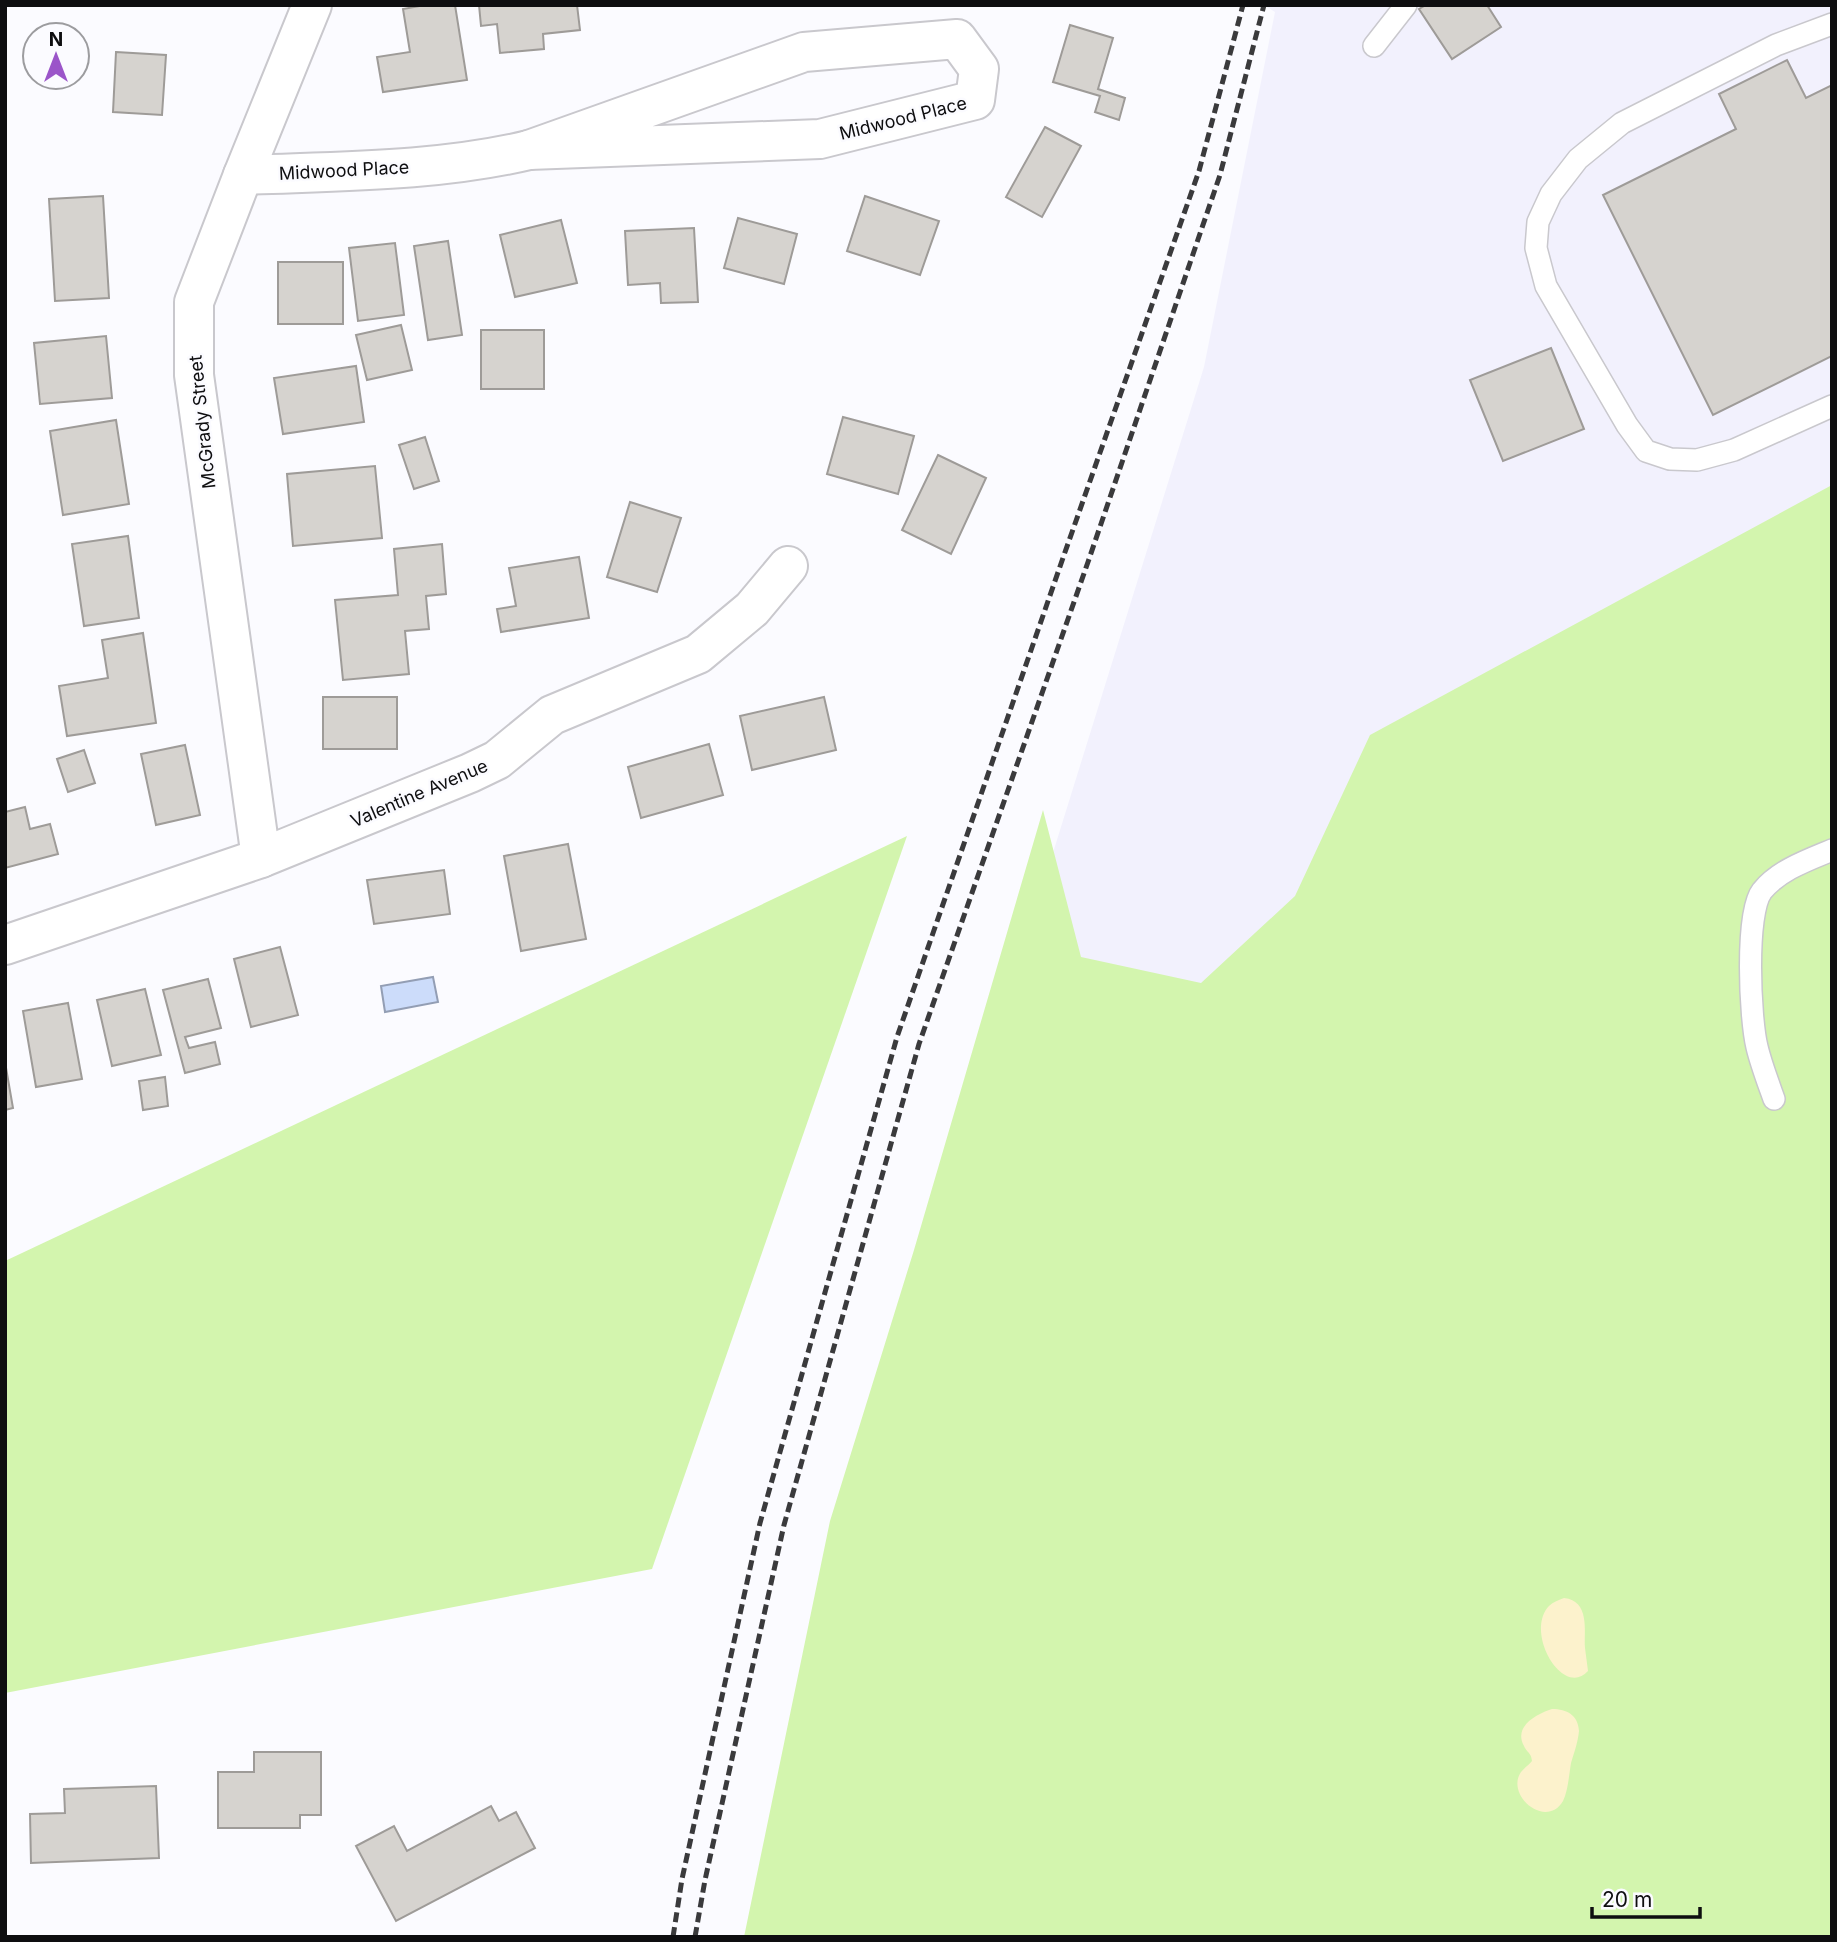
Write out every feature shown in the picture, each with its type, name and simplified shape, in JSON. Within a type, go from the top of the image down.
[{"type":"street","name":"McGrady Street","points":[[261,858],[194,375],[194,302],[312,5]]},
{"type":"street","name":"Midwood Place","points":[[243,176],[416,167],[503,156],[529,150],[804,52],[957,39],[979,69],[975,100],[820,139],[529,150]]},
{"type":"street","name":"Valentine Avenue","points":[[5,945],[261,858],[497,760],[552,715],[698,654],[752,609],[788,566]]},
{"type":"lane","points":[[1374,46],[1406,5]]},
{"type":"lane","points":[[1832,24],[1776,45],[1622,123],[1578,159],[1551,194],[1538,222],[1536,248],[1546,286],[1627,425],[1646,451],[1670,459],[1697,460],[1734,450],[1832,406]]},
{"type":"lane","points":[[1774,1099],[1757,1047],[1752,1019],[1752,926],[1760,894],[1774,879],[1832,850]]},
{"type":"shaded area","points":[[1264,5],[1832,5],[1832,515],[1331,1104],[987,1065],[1204,367],[1275,12]]},
{"type":"green space","points":[[1832,485],[1832,1937],[744,1937],[830,1521],[914,1250],[1043,810],[1081,957],[1201,983],[1295,896],[1370,735]]},
{"type":"green space","points":[[907,836],[652,1569],[5,1693],[5,1261]]},
{"type":"sand","points":[[1564,1598],[1578,1605],[1584,1617],[1588,1671],[1578,1677],[1568,1676],[1558,1670],[1550,1659],[1541,1631],[1542,1617],[1549,1606]]},
{"type":"sand","points":[[1552,1709],[1571,1714],[1579,1731],[1565,1797],[1556,1809],[1547,1812],[1538,1811],[1523,1799],[1518,1790],[1518,1781],[1521,1772],[1532,1761],[1521,1739],[1524,1727],[1540,1714]]},
{"type":"water","points":[[433,977],[438,1002],[385,1012],[381,986]]},
{"type":"building","points":[[425,5],[455,5],[467,80],[383,92],[377,57],[410,52],[403,9]]},
{"type":"building","points":[[479,5],[577,5],[580,30],[543,34],[544,49],[500,53],[497,24],[481,26]]},
{"type":"building","points":[[1426,5],[1487,5],[1501,27],[1452,59],[1419,9]]},
{"type":"building","points":[[1070,25],[1113,38],[1098,89],[1125,98],[1119,120],[1095,112],[1100,96],[1053,82]]},
{"type":"building","points":[[116,52],[166,55],[162,115],[113,112]]},
{"type":"building","points":[[1787,60],[1806,98],[1832,85],[1832,356],[1713,415],[1603,195],[1736,129],[1719,94]]},
{"type":"building","points":[[1045,127],[1081,146],[1042,217],[1006,197]]},
{"type":"building","points":[[103,196],[109,298],[55,301],[49,199]]},
{"type":"building","points":[[865,196],[939,221],[920,275],[847,251]]},
{"type":"building","points":[[738,218],[797,234],[784,284],[724,268]]},
{"type":"building","points":[[561,220],[577,283],[515,297],[500,235]]},
{"type":"building","points":[[694,228],[698,302],[661,303],[660,283],[628,285],[625,231]]},
{"type":"building","points":[[448,241],[462,335],[428,340],[414,246]]},
{"type":"building","points":[[395,243],[404,315],[358,321],[349,248]]},
{"type":"building","points":[[278,262],[343,262],[343,324],[278,324]]},
{"type":"building","points":[[401,325],[412,370],[367,380],[356,335]]},
{"type":"building","points":[[481,330],[544,330],[544,389],[481,389]]},
{"type":"building","points":[[106,336],[112,398],[40,404],[34,343]]},
{"type":"building","points":[[1551,348],[1584,429],[1503,461],[1470,380]]},
{"type":"building","points":[[356,366],[364,422],[283,434],[274,378]]},
{"type":"building","points":[[843,417],[914,436],[898,494],[827,474]]},
{"type":"building","points":[[116,420],[129,504],[63,515],[50,431]]},
{"type":"building","points":[[425,437],[439,481],[414,489],[399,445]]},
{"type":"building","points":[[938,455],[986,478],[951,554],[902,530]]},
{"type":"building","points":[[375,466],[382,538],[293,546],[287,474]]},
{"type":"building","points":[[630,502],[681,518],[657,592],[607,577]]},
{"type":"building","points":[[128,536],[139,618],[84,626],[72,544]]},
{"type":"building","points":[[442,544],[446,594],[426,596],[429,629],[405,631],[409,674],[343,680],[335,600],[398,595],[394,549]]},
{"type":"building","points":[[579,557],[589,618],[501,632],[497,609],[516,606],[509,568]]},
{"type":"building","points":[[143,633],[156,723],[67,736],[59,686],[108,678],[102,640]]},
{"type":"building","points":[[323,697],[397,697],[397,749],[323,749]]},
{"type":"building","points":[[824,697],[836,750],[752,770],[740,716]]},
{"type":"building","points":[[709,744],[723,795],[641,818],[628,767]]},
{"type":"building","points":[[185,745],[200,815],[156,825],[141,754]]},
{"type":"building","points":[[84,750],[95,783],[68,792],[57,759]]},
{"type":"building","points":[[25,807],[30,829],[50,824],[58,854],[5,868],[5,812]]},
{"type":"building","points":[[568,844],[586,939],[521,951],[504,856]]},
{"type":"building","points":[[444,870],[450,914],[374,924],[367,880]]},
{"type":"building","points":[[280,947],[298,1015],[251,1027],[234,959]]},
{"type":"building","points":[[208,979],[221,1028],[185,1037],[189,1048],[215,1042],[220,1064],[185,1073],[163,990]]},
{"type":"building","points":[[145,989],[161,1055],[112,1066],[97,1000]]},
{"type":"building","points":[[68,1003],[82,1079],[36,1087],[23,1011]]},
{"type":"building","points":[[5,1062],[13,1108],[5,1110]]},
{"type":"building","points":[[165,1077],[168,1106],[143,1110],[139,1081]]},
{"type":"building","points":[[254,1752],[321,1752],[321,1815],[300,1815],[300,1828],[218,1828],[218,1772],[254,1772]]},
{"type":"building","points":[[156,1786],[159,1858],[31,1863],[30,1814],[65,1813],[64,1789]]},
{"type":"building","points":[[491,1806],[499,1821],[516,1812],[535,1848],[396,1921],[356,1846],[394,1826],[407,1851]]},
{"type":"railway","points":[[673,1937],[682,1879],[760,1523],[897,1037],[1199,171],[1243,5]]},
{"type":"railway","points":[[695,1937],[705,1880],[784,1525],[919,1044],[1220,175],[1264,5]]}]
